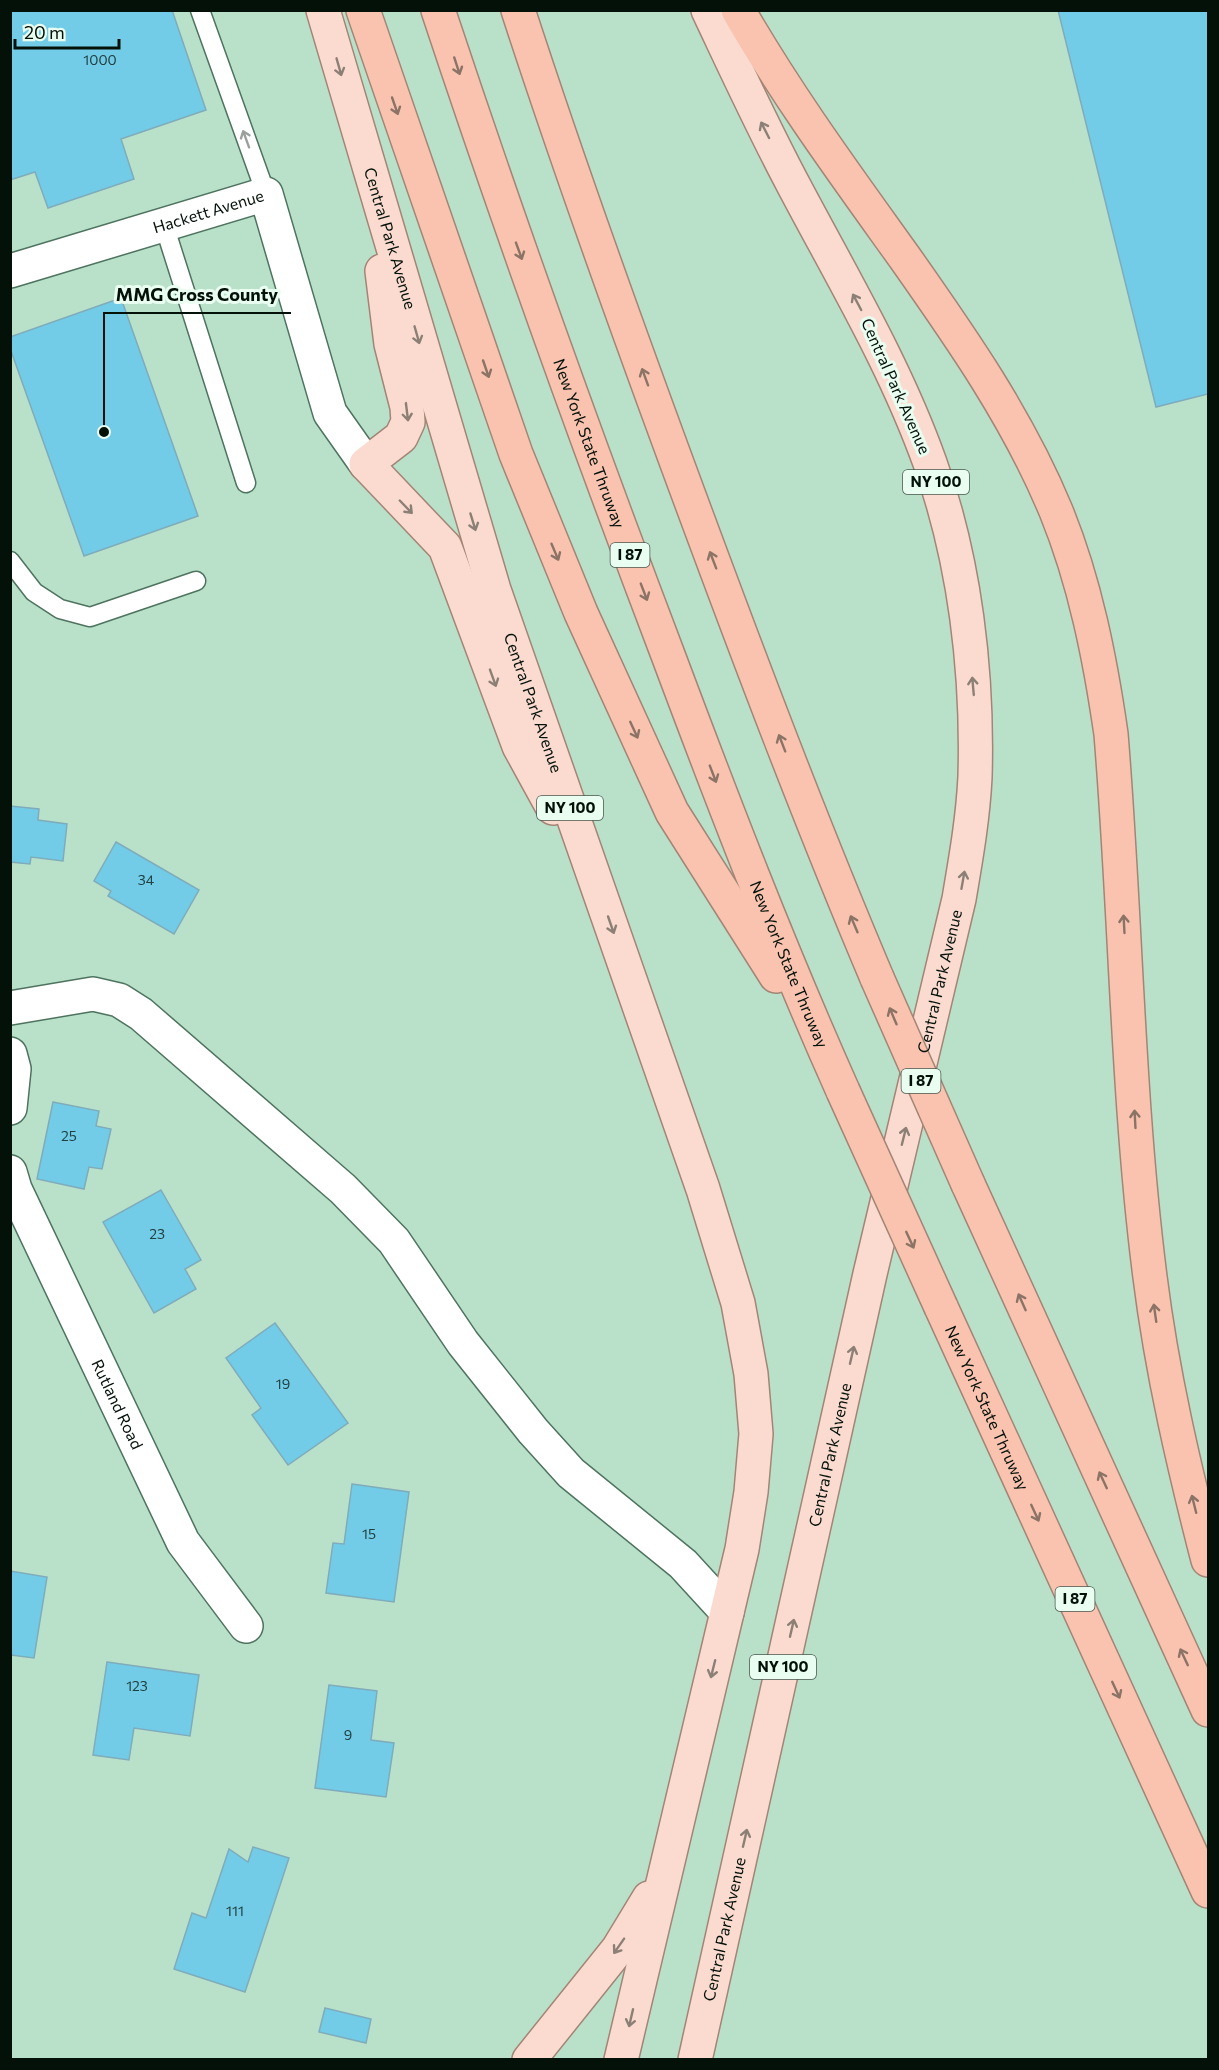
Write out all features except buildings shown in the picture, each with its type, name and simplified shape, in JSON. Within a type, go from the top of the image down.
[{"type":"highway","points":[[363,10],[516,454],[581,613],[672,812],[828,1058]]},
{"type":"highway","name":"New York State Thruway","points":[[438,10],[516,242],[641,586],[777,937],[828,1058],[1209,1891]]},
{"type":"highway","name":"I 87","points":[[518,10],[596,240],[710,553],[796,778],[877,978],[968,1184],[1209,1710]]},
{"type":"highway","points":[[738,10],[795,102],[941,309],[989,382],[1033,461],[1056,511],[1074,562],[1091,618],[1111,734],[1138,1163],[1149,1276],[1167,1388],[1209,1560]]},
{"type":"main road","name":"Central Park Avenue","points":[[323,10],[491,580],[722,1247],[738,1303],[751,1374],[756,1434],[752,1492],[742,1549],[621,2060]]},
{"type":"main road","name":"Central Park Avenue","points":[[695,2060],[870,1275],[959,899],[970,838],[975,756],[975,713],[962,589],[949,528],[931,465],[883,351],[763,128],[708,10]]},
{"type":"main road","points":[[369,168],[391,344],[407,407],[408,422],[401,437],[366,464],[445,548],[519,746],[598,888]]},
{"type":"main road","points":[[529,2060],[618,1949],[637,1920],[668,1858]]},
{"type":"street","name":"Hackett Avenue","points":[[10,271],[266,194],[330,413],[366,464]]},
{"type":"street","points":[[10,1008],[93,994],[119,1000],[141,1014],[343,1189],[394,1241],[463,1343],[532,1431],[571,1473],[683,1564],[727,1612]]},
{"type":"street","points":[[10,1054],[14,1069],[10,1108]]},
{"type":"street","name":"Rutland Road","points":[[10,1172],[15,1189],[183,1542],[246,1626]]},
{"type":"lane","points":[[200,10],[266,194]]},
{"type":"lane","points":[[164,225],[246,483]]},
{"type":"lane","points":[[10,561],[34,592],[60,609],[90,617],[196,580]]},
{"type":"place","name":"MMG Cross County","points":[[104,432]]}]
